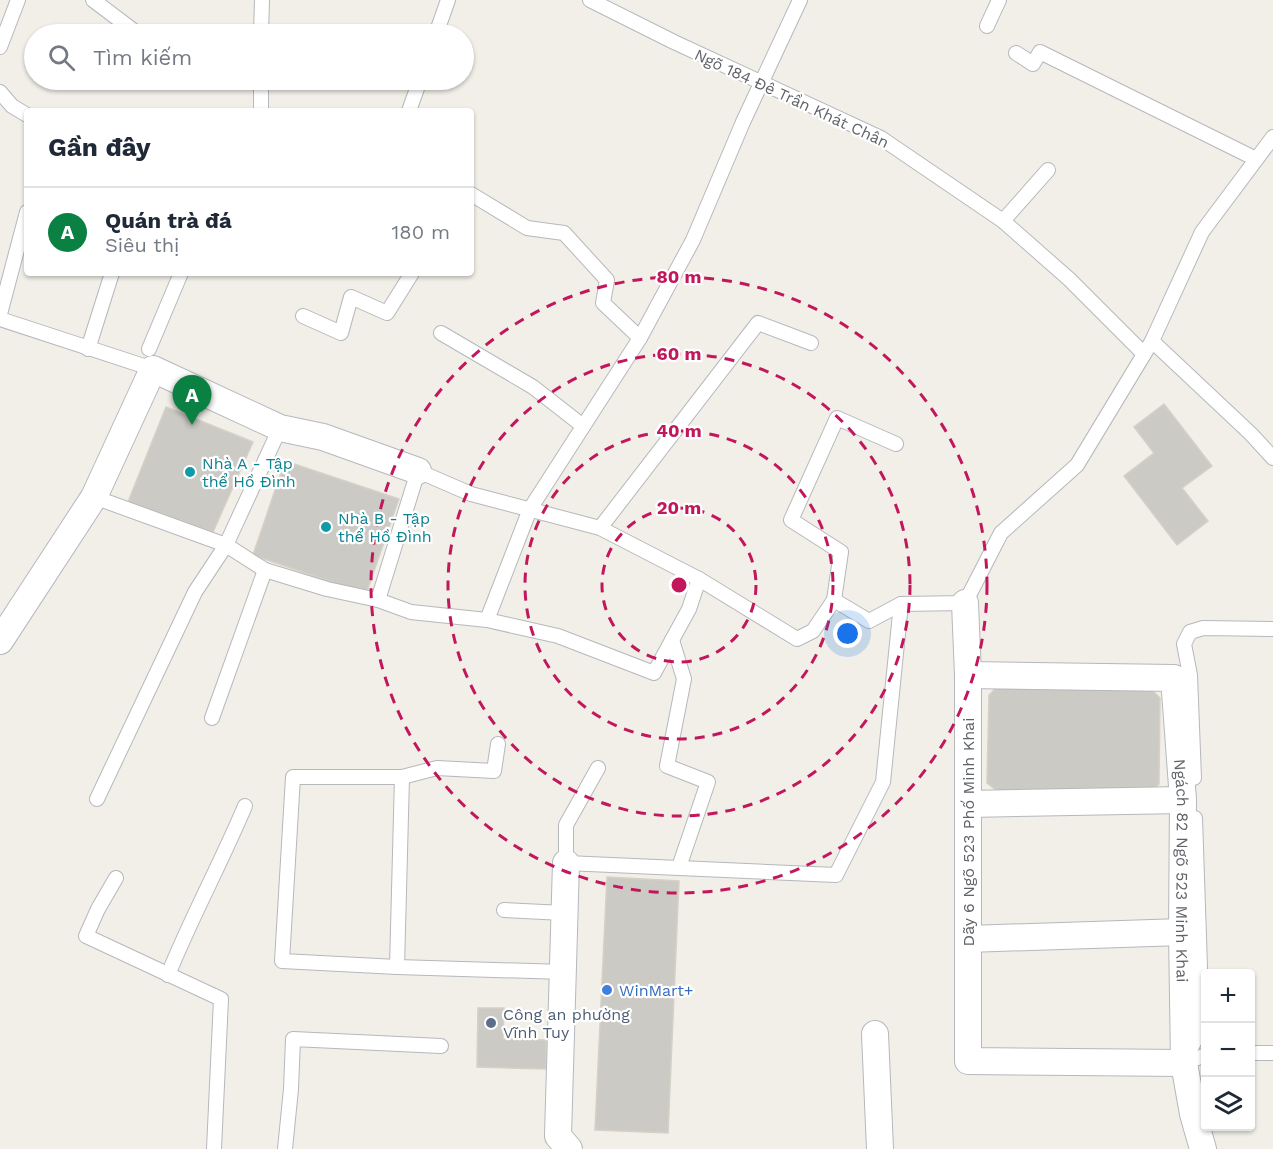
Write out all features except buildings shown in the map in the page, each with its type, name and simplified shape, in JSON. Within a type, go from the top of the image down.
[{"type":"street","points":[[0,641],[94,497],[151,359],[280,428],[323,437],[418,471]]},
{"type":"street","name":"Dãy 6 Ngõ 523 Phố Minh Khai","points":[[965,603],[968,675],[968,1061],[1195,1059]]},
{"type":"street","name":"Ngách 82 Ngõ 523 Minh Khai","points":[[968,675],[1174,678],[1183,800],[1182,932],[1195,1059],[1193,1114],[1203,1149]]},
{"type":"street","points":[[968,804],[1183,800]]},
{"type":"street","points":[[566,863],[558,1136],[569,1149]]},
{"type":"street","points":[[968,939],[1182,932]]},
{"type":"street","points":[[875,1034],[880,1149]]},
{"type":"lane","points":[[0,47],[18,0]]},
{"type":"lane","points":[[93,0],[125,24]]},
{"type":"lane","points":[[261,24],[262,0]]},
{"type":"lane","points":[[439,24],[447,0]]},
{"type":"lane","name":"Ngõ 184 Đê Trần Khát Chân","points":[[590,0],[762,84],[881,138],[1003,221],[1069,279],[1144,354]]},
{"type":"lane","points":[[487,620],[530,509],[640,338],[693,240],[743,122],[800,0]]},
{"type":"lane","points":[[987,26],[999,0]]},
{"type":"lane","points":[[1016,53],[1033,64],[1040,52],[1256,159]]},
{"type":"lane","points":[[261,90],[261,108]]},
{"type":"lane","points":[[410,108],[416,90]]},
{"type":"lane","points":[[0,92],[12,106],[24,113]]},
{"type":"lane","points":[[834,600],[869,621],[901,604],[965,603],[1001,533],[1077,465],[1152,341],[1202,232],[1273,137]]},
{"type":"lane","points":[[1003,221],[1047,170]]},
{"type":"lane","points":[[474,196],[527,228],[564,233],[607,280],[603,303],[640,338]]},
{"type":"lane","points":[[0,314],[24,223]]},
{"type":"lane","points":[[88,349],[111,276]]},
{"type":"lane","points":[[0,319],[88,349],[151,359],[180,276]]},
{"type":"lane","points":[[303,316],[341,333],[351,297],[387,313],[410,276]]},
{"type":"lane","points":[[600,528],[758,323],[811,343]]},
{"type":"lane","points":[[441,333],[533,387],[583,426]]},
{"type":"lane","points":[[1152,341],[1251,434],[1273,458]]},
{"type":"lane","points":[[378,600],[418,471],[471,494],[600,528],[699,579],[797,639],[813,631],[834,600],[841,552],[791,520],[837,418],[896,444]]},
{"type":"lane","points":[[97,799],[195,592],[226,546],[280,428]]},
{"type":"lane","points":[[94,497],[226,546],[265,570],[327,589],[378,600],[411,612],[487,620],[558,636],[654,672],[689,609],[699,579]]},
{"type":"lane","points":[[212,718],[265,570]]},
{"type":"lane","points":[[598,768],[566,825],[566,863],[836,875],[883,782],[901,604]]},
{"type":"lane","points":[[1195,1059],[1202,1027],[1190,675],[1184,644],[1190,632],[1203,628],[1273,629]]},
{"type":"lane","points":[[672,640],[684,679],[667,766],[708,783],[679,867]]},
{"type":"lane","points":[[498,744],[494,771],[437,768],[402,777],[293,777],[282,961],[564,972]]},
{"type":"lane","points":[[397,967],[402,777]]},
{"type":"lane","points":[[168,975],[186,932],[231,840],[244,806]]},
{"type":"lane","points":[[116,878],[86,936],[221,999],[214,1149]]},
{"type":"lane","points":[[504,910],[564,912]]},
{"type":"lane","points":[[285,1149],[293,1039],[441,1046]]},
{"type":"lane","points":[[1255,1053],[1273,1053]]},
{"type":"place","name":"Quán trà đá","points":[[192,425]]},
{"type":"place","name":"Nhà A - Tập thể Hồ Đình","points":[[190,472]]},
{"type":"place","name":"Nhà B - Tập thể Hồ Đình","points":[[326,527]]},
{"type":"place","name":"WinMart+","points":[[607,990]]},
{"type":"place","name":"Công an phường Vĩnh Tuy","points":[[491,1023]]}]
